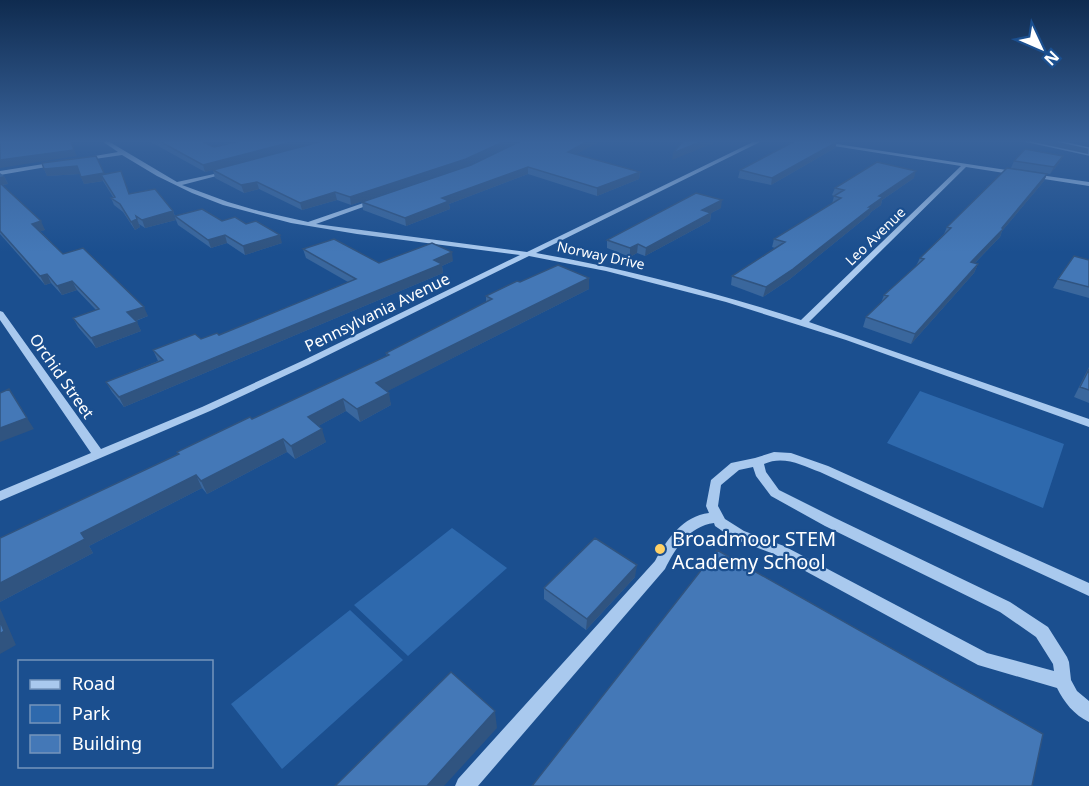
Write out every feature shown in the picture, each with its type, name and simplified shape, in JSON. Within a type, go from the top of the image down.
[{"type":"street","name":"Norway Drive","points":[[166,178],[225,204],[308,224],[528,254],[590,265],[680,287],[803,323],[1089,423]]},
{"type":"street","points":[[177,184],[203,178]]},
{"type":"street","name":"Pennsylvania Avenue","points":[[0,496],[99,455],[305,363],[685,178]]},
{"type":"street","name":"Leo Avenue","points":[[803,323],[952,178]]},
{"type":"street","points":[[1045,178],[1089,184]]},
{"type":"street","points":[[308,224],[384,198]]},
{"type":"street","name":"Orchid Street","points":[[0,314],[99,455]]},
{"type":"street","points":[[1063,681],[984,660],[779,550],[739,535],[720,522],[712,506],[716,483],[735,466],[758,462],[768,456],[787,455],[824,469],[1089,590]]},
{"type":"street","points":[[758,462],[760,472],[775,493],[1005,607],[1033,626],[1042,633],[1061,662],[1063,681],[1071,697],[1089,713]]},
{"type":"street","points":[[465,786],[660,565],[669,546],[687,528],[702,519],[718,517]]},
{"type":"green space","points":[[920,391],[1064,444],[1043,508],[887,443]]},
{"type":"green space","points":[[452,528],[507,568],[408,656],[354,605]]},
{"type":"green space","points":[[350,610],[403,660],[282,769],[231,704]]},
{"type":"building","points":[[103,178],[123,178],[129,194],[155,189],[173,211],[142,220],[136,216],[137,219],[131,222],[120,204],[111,198],[115,197]]},
{"type":"building","points":[[227,178],[409,178],[350,197],[335,192],[300,203],[257,182],[241,185]]},
{"type":"building","points":[[434,178],[498,178],[442,198],[449,201],[405,218],[362,202]]},
{"type":"building","points":[[563,178],[625,178],[597,188]]},
{"type":"building","points":[[852,178],[906,178],[879,196],[883,197],[793,269],[766,287],[732,276],[785,242],[774,239],[841,198],[834,196],[844,190],[835,188]]},
{"type":"building","points":[[997,178],[1044,178],[1003,229],[971,262],[978,264],[915,334],[866,317],[888,296],[884,295],[924,259],[920,258],[951,228],[947,227]]},
{"type":"building","points":[[0,183],[41,221],[32,224],[63,254],[83,248],[144,307],[127,312],[137,322],[91,338],[73,318],[99,309],[72,281],[57,286],[47,274],[40,276],[0,231]]},
{"type":"building","points":[[696,193],[722,200],[702,210],[711,213],[646,248],[638,244],[630,248],[607,240]]},
{"type":"building","points":[[202,209],[222,221],[235,217],[246,224],[256,221],[280,235],[243,246],[225,235],[208,240],[175,216]]},
{"type":"building","points":[[334,239],[379,263],[432,243],[452,252],[434,260],[442,264],[119,397],[106,382],[163,360],[153,350],[195,334],[201,339],[217,333],[219,335],[356,279],[303,249]]},
{"type":"building","points":[[1074,256],[1089,260],[1089,287],[1058,279]]},
{"type":"building","points":[[558,265],[589,278],[376,383],[389,393],[357,409],[343,399],[308,417],[322,429],[291,446],[283,439],[201,481],[196,475],[81,533],[85,539],[0,583],[0,538],[179,454],[177,452],[250,417],[252,419],[389,355],[386,353],[492,299],[486,296]]},
{"type":"building","points":[[1089,369],[1089,390],[1080,387]]},
{"type":"building","points":[[9,389],[27,418],[0,428],[0,393]]},
{"type":"building","points":[[595,538],[637,565],[587,619],[544,588]]},
{"type":"building","points":[[717,550],[1043,734],[1032,786],[532,786]]},
{"type":"building","points":[[0,621],[4,631],[0,634]]},
{"type":"building","points":[[451,672],[495,711],[427,786],[335,786]]},
{"type":"place","name":"Broadmoor STEM Academy School","points":[[660,549]]}]
